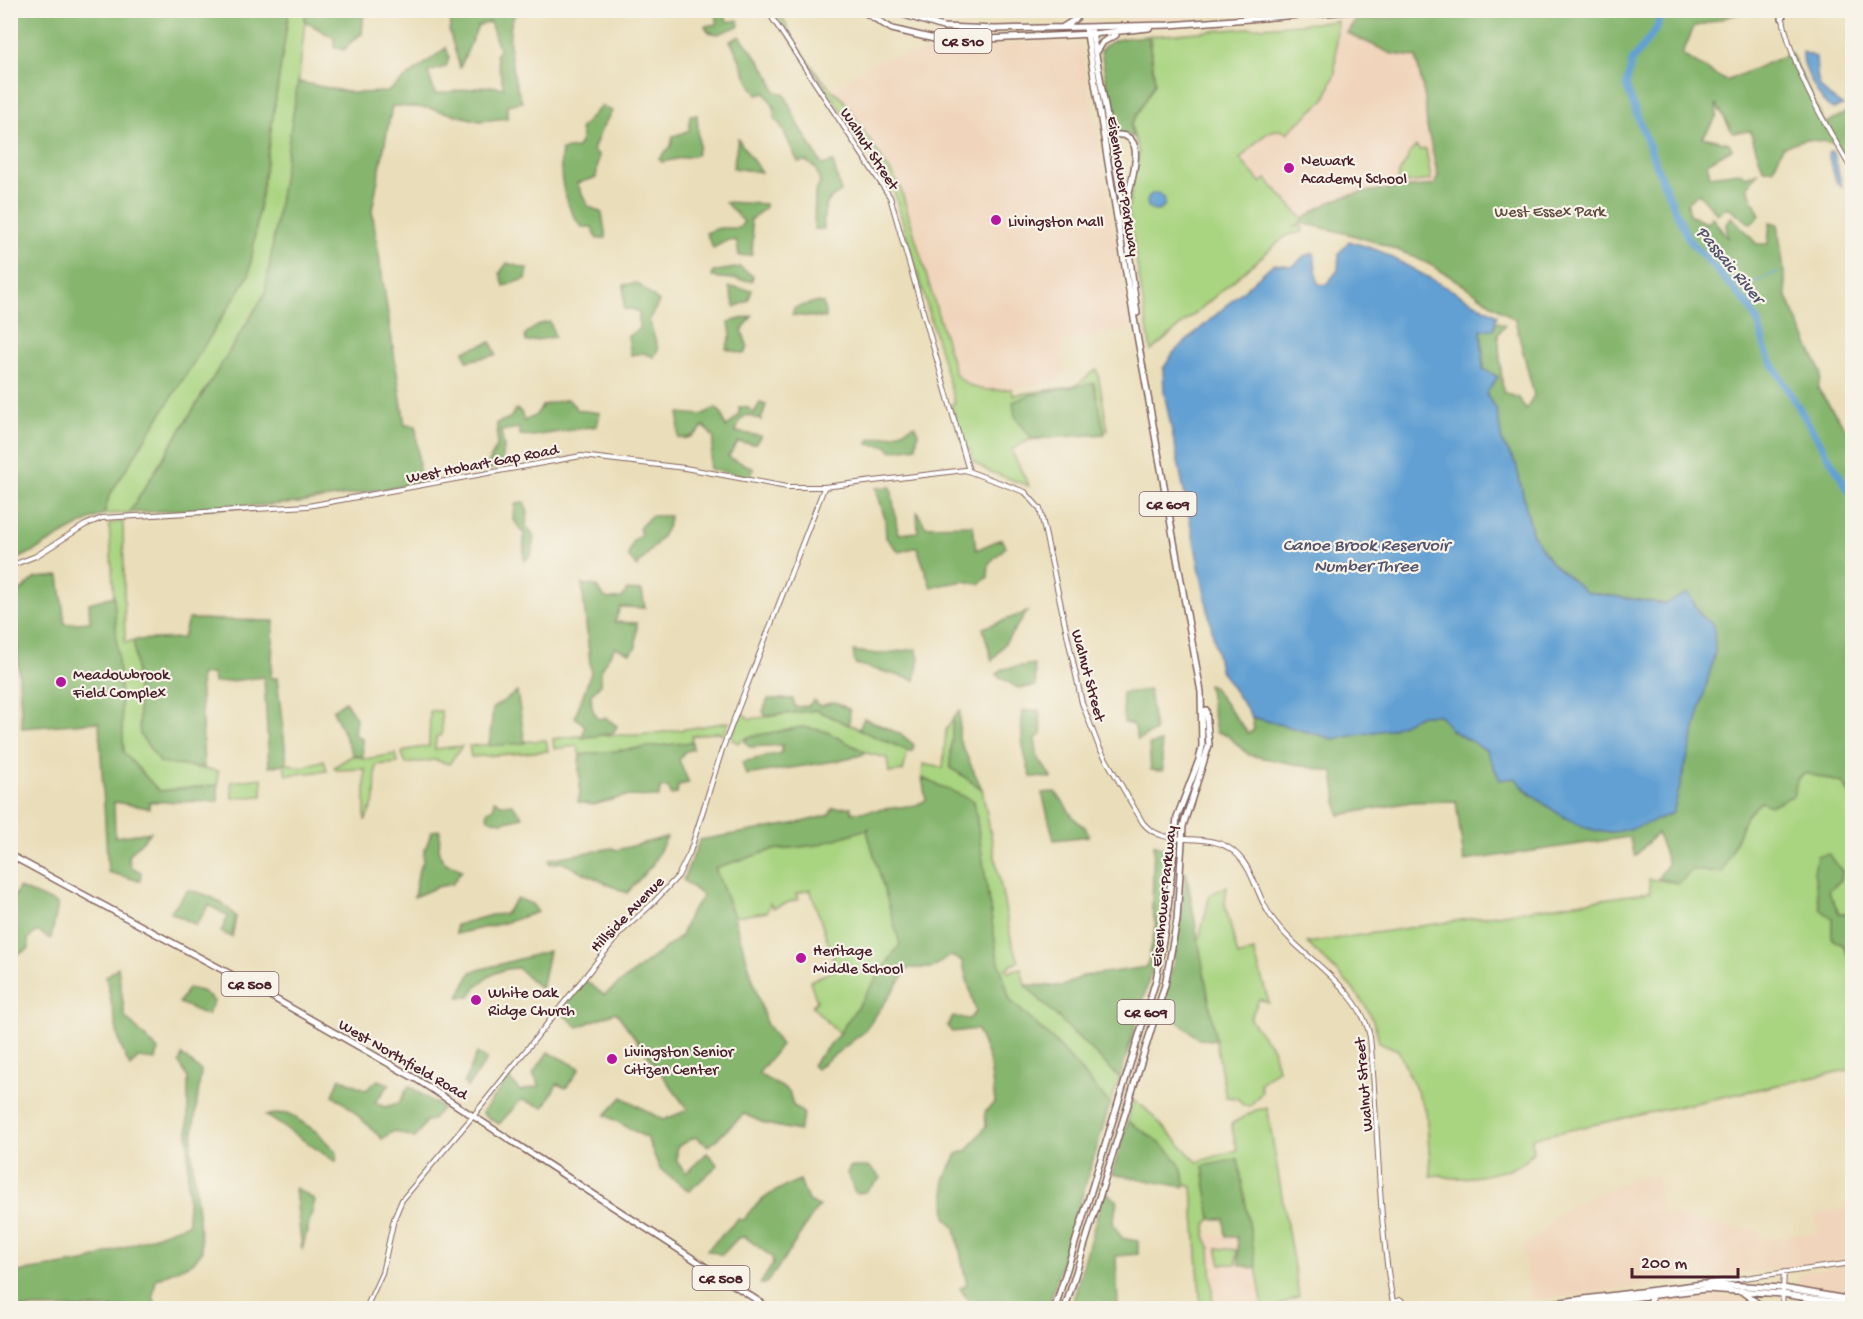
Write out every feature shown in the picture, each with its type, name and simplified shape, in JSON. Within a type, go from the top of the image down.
[{"type":"main road","name":"CR 510","points":[[861,10],[892,29],[926,39],[964,41],[1073,35],[1089,31],[1366,10]]},
{"type":"main road","name":"CR 510","points":[[890,10],[943,27],[1061,28],[1123,32],[1169,25]]},
{"type":"main road","points":[[1061,28],[1076,19],[1080,10]]},
{"type":"main road","points":[[1782,18],[1783,10]]},
{"type":"main road","name":"Eisenhower Parkway","points":[[1065,1308],[1165,985],[1177,920],[1180,808],[1199,760],[1203,732],[1201,692],[1103,139],[1089,46],[1089,31]]},
{"type":"main road","name":"Eisenhower Parkway","points":[[1089,31],[1096,53],[1124,213],[1141,349]]},
{"type":"main road","points":[[1096,53],[1103,42],[1123,32]]},
{"type":"main road","points":[[1073,35],[1084,40],[1089,46]]},
{"type":"main road","points":[[1103,139],[1110,136],[1126,136],[1131,139],[1136,149],[1124,213]]},
{"type":"main road","name":"Eisenhower Parkway","points":[[1055,1308],[1156,980],[1178,839]]},
{"type":"main road","name":"West Northfield Road","points":[[10,855],[247,983],[474,1115],[769,1308]]},
{"type":"main road","points":[[1514,1308],[1703,1284],[1783,1291],[1852,1305]]},
{"type":"main road","points":[[1547,1308],[1654,1293],[1719,1289],[1796,1291],[1852,1300]]},
{"type":"main road","points":[[1734,1289],[1744,1293],[1764,1308]]},
{"type":"main road","points":[[1637,1296],[1647,1308],[1654,1293]]},
{"type":"street","name":"Walnut Street","points":[[767,10],[890,197],[969,471],[1025,492],[1039,505],[1075,677],[1089,722],[1099,747],[1143,823],[1152,832],[1178,839],[1215,843],[1228,847],[1239,856],[1249,868],[1272,918],[1352,999],[1366,1021],[1370,1037],[1378,1122],[1384,1239],[1394,1308]]},
{"type":"street","points":[[1782,18],[1801,81],[1852,170]]},
{"type":"street","name":"West Hobart Gap Road","points":[[10,566],[36,556],[79,528],[102,518],[308,506],[580,456],[712,472],[777,486],[824,488],[969,471]]},
{"type":"street","name":"Hillside Avenue","points":[[366,1308],[382,1274],[394,1219],[402,1200],[474,1115],[620,933],[678,876],[690,852],[722,750],[824,488]]},
{"type":"street","points":[[1703,1284],[1852,1263]]},
{"type":"street","points":[[1782,1308],[1784,1272]]},
{"type":"street","points":[[1393,1302],[1401,1300],[1408,1308]]},
{"type":"shaded area","points":[[1123,11],[1236,11],[1231,16],[1125,20]]},
{"type":"shaded area","name":"Newark Academy School","points":[[1355,20],[1347,33],[1392,54],[1416,57],[1425,99],[1427,127],[1438,176],[1434,185],[1361,192],[1303,219],[1169,324],[1154,317],[1137,243],[1155,83],[1150,36]]},
{"type":"shaded area","name":"Livingston Mall","points":[[1046,41],[1081,44],[1131,329],[1062,341],[1064,373],[1059,380],[1012,389],[980,390],[966,385],[956,374],[900,186],[843,99],[831,91],[876,60],[955,47]]},
{"type":"shaded area","points":[[1657,1175],[1662,1214],[1733,1228],[1755,1229],[1766,1239],[1787,1237],[1791,1233],[1817,1234],[1815,1214],[1852,1208],[1852,1259],[1530,1301],[1523,1245],[1544,1232],[1554,1217],[1572,1205],[1632,1180]]},
{"type":"shaded area","points":[[1207,1234],[1237,1237],[1240,1265],[1257,1269],[1263,1308],[1213,1308],[1211,1259],[1205,1236]]},
{"type":"shaded area","points":[[1852,1267],[1852,1297],[1798,1288],[1800,1273]]},
{"type":"shaded area","points":[[1721,1295],[1740,1298],[1754,1308],[1600,1308],[1667,1299]]},
{"type":"green space","points":[[11,10],[289,11],[249,275],[109,496],[104,514],[11,562]]},
{"type":"green space","points":[[289,11],[306,11],[299,78],[265,294],[129,513],[104,514],[109,496],[249,275]]},
{"type":"green space","points":[[306,11],[364,11],[362,34],[344,50],[334,47],[334,38],[305,21]]},
{"type":"green space","points":[[454,11],[491,13],[518,11],[510,29],[510,42],[513,69],[522,102],[507,105],[507,118],[480,121],[428,108],[392,106],[372,210],[405,425],[416,426],[420,483],[299,503],[129,513],[265,294],[298,82],[353,93],[387,92],[446,48],[449,57],[446,67],[428,72],[435,94],[490,86],[504,88],[496,55],[499,49],[490,22],[478,26],[460,68],[449,30]]},
{"type":"green space","points":[[710,11],[724,11],[727,22],[738,20],[739,26],[718,34],[709,32],[705,26],[717,24],[717,14]]},
{"type":"green space","points":[[775,11],[780,11],[798,46],[816,71],[843,99],[900,186],[956,375],[968,385],[988,390],[1012,389],[1013,395],[1075,386],[1097,369],[1108,430],[1029,440],[1011,450],[1029,486],[988,471],[974,462],[970,449],[965,449],[951,404],[955,403],[895,195],[877,161],[784,29]]},
{"type":"green space","name":"West Essex Park","points":[[1489,11],[1747,11],[1694,27],[1682,55],[1726,81],[1791,53],[1825,124],[1852,109],[1852,170],[1836,143],[1805,139],[1783,147],[1773,169],[1763,169],[1750,131],[1733,133],[1716,104],[1717,116],[1703,137],[1729,143],[1732,149],[1707,163],[1710,176],[1739,172],[1746,177],[1758,172],[1747,187],[1760,215],[1751,224],[1728,207],[1717,214],[1699,193],[1688,202],[1689,215],[1706,223],[1712,217],[1728,239],[1726,224],[1731,217],[1757,244],[1768,244],[1770,222],[1778,224],[1787,297],[1821,373],[1818,389],[1852,438],[1852,797],[1843,783],[1806,773],[1798,777],[1793,796],[1770,806],[1761,802],[1746,816],[1722,873],[1692,870],[1679,883],[1658,878],[1668,864],[1657,833],[1635,856],[1629,837],[1464,861],[1456,801],[1411,802],[1339,815],[1333,772],[1249,755],[1227,735],[1216,732],[1208,685],[1211,685],[1248,733],[1254,730],[1252,717],[1334,739],[1391,729],[1422,715],[1440,715],[1451,730],[1486,750],[1500,780],[1515,778],[1530,795],[1714,625],[1702,617],[1688,593],[1665,604],[1586,592],[1550,561],[1532,533],[1516,464],[1502,442],[1497,410],[1486,394],[1481,330],[1494,329],[1496,321],[1505,325],[1498,334],[1503,392],[1519,398],[1526,410],[1534,395],[1515,320],[1450,277],[1408,254],[1354,236],[1300,223],[1314,211],[1346,196],[1363,192],[1434,185],[1438,176],[1427,127],[1425,99],[1416,57],[1392,54],[1347,33],[1355,20]]},
{"type":"green space","name":"Newark Academy School","points":[[1337,21],[1335,73],[1325,99],[1287,133],[1274,130],[1268,133],[1240,159],[1261,183],[1266,179],[1303,219],[1294,227],[1302,226],[1303,232],[1287,235],[1151,351],[1128,209],[1139,153],[1131,125],[1155,83],[1150,36]]},
{"type":"green space","points":[[740,36],[765,69],[775,91],[785,95],[796,120],[822,165],[833,162],[841,192],[828,202],[824,229],[814,229],[815,193],[820,183],[816,169],[806,161],[798,162],[781,126],[774,118],[774,107],[765,93],[757,95],[753,89],[730,41]]},
{"type":"green space","points":[[1148,36],[1155,83],[1131,125],[1133,137],[1115,132],[1101,51],[1116,40]]},
{"type":"green space","points":[[601,106],[612,111],[593,150],[599,155],[596,178],[577,183],[588,206],[602,213],[606,238],[597,239],[592,227],[582,227],[571,211],[564,191],[561,160],[562,150],[577,148],[582,138],[580,129]]},
{"type":"green space","points":[[690,115],[697,115],[699,147],[696,155],[662,162],[659,159],[671,146],[673,136],[689,131]]},
{"type":"green space","points":[[738,139],[761,172],[733,168]]},
{"type":"green space","points":[[1416,146],[1420,150],[1426,149],[1431,180],[1398,184],[1399,173],[1408,155]]},
{"type":"green space","points":[[725,202],[765,204],[765,208],[750,220],[753,235],[752,255],[739,256],[737,241],[728,240],[713,248],[706,233],[719,228],[739,228],[744,222]]},
{"type":"green space","points":[[507,263],[528,269],[526,279],[504,286],[500,273]]},
{"type":"green space","points":[[740,267],[753,276],[752,281],[712,277],[713,272]]},
{"type":"green space","points":[[637,283],[659,302],[649,320],[658,349],[654,357],[643,353],[631,355],[628,336],[639,329],[639,312],[624,309],[624,285]]},
{"type":"green space","points":[[729,287],[752,290],[748,301],[735,307]]},
{"type":"green space","points":[[815,302],[823,303],[826,318],[792,315],[794,308]]},
{"type":"green space","points":[[752,316],[742,331],[748,348],[744,354],[726,349],[731,335],[729,322]]},
{"type":"green space","points":[[550,322],[555,337],[526,342],[525,334],[540,324]]},
{"type":"green space","points":[[491,342],[496,355],[467,361],[464,351]]},
{"type":"green space","points":[[1094,383],[1105,434],[1032,439],[1015,416],[1013,402],[1030,395]]},
{"type":"green space","points":[[568,399],[578,410],[600,413],[597,426],[533,436],[520,435],[519,428],[501,431],[504,448],[501,468],[486,469],[497,445],[497,423],[510,418],[516,409],[521,412],[524,421],[535,416],[543,405]]},
{"type":"green space","points":[[760,403],[766,405],[761,420],[747,415],[740,420],[736,432],[761,436],[755,444],[738,442],[728,457],[753,468],[751,477],[709,469],[714,438],[704,426],[693,436],[678,438],[679,413],[701,415],[716,408],[722,414],[726,428],[739,415],[739,407],[747,407],[754,413]]},
{"type":"green space","points":[[915,425],[918,433],[916,447],[891,451],[887,446],[868,444],[870,439],[894,435]]},
{"type":"green space","points":[[891,487],[898,534],[918,532],[917,511],[925,526],[973,525],[976,550],[1001,539],[1006,547],[989,563],[988,577],[979,584],[964,581],[931,587],[917,547],[899,552],[886,538],[885,519],[876,488]]},
{"type":"green space","points":[[524,502],[528,513],[526,526],[534,536],[531,555],[524,561],[524,534],[514,520],[515,505]]},
{"type":"green space","points":[[651,516],[670,516],[662,537],[637,567],[628,556],[633,541],[641,535],[639,528]]},
{"type":"green space","points":[[123,522],[125,643],[134,640],[140,735],[161,763],[218,771],[218,785],[159,791],[124,753],[109,523]]},
{"type":"green space","points":[[59,576],[65,624],[90,622],[89,603],[114,596],[124,753],[159,791],[218,785],[218,801],[149,802],[149,808],[114,802],[115,837],[151,832],[128,856],[131,867],[141,872],[140,881],[108,872],[99,722],[22,728],[14,597],[35,578]]},
{"type":"green space","points":[[582,584],[596,586],[609,599],[622,598],[627,590],[642,591],[645,608],[620,607],[615,622],[637,623],[636,647],[630,653],[615,647],[601,669],[600,685],[591,694],[592,708],[598,719],[606,718],[617,726],[613,733],[582,738],[585,726],[575,717],[591,673]]},
{"type":"green space","points":[[1027,612],[992,661],[983,628]]},
{"type":"green space","points":[[188,619],[274,621],[271,678],[277,678],[287,763],[269,767],[264,677],[214,683],[213,674],[200,675],[204,768],[161,763],[140,735],[134,640],[183,638]]},
{"type":"green space","points":[[916,649],[919,658],[915,680],[855,664],[853,651],[878,654]]},
{"type":"green space","points":[[1034,664],[1036,686],[1018,688],[996,675],[1003,669]]},
{"type":"green space","points":[[1149,690],[1155,731],[1138,740],[1134,725],[1124,723],[1122,693]]},
{"type":"green space","points":[[517,692],[525,743],[489,746],[493,708]]},
{"type":"green space","points":[[768,699],[793,699],[795,707],[808,706],[814,700],[819,706],[835,702],[850,710],[849,725],[816,710],[766,716],[763,712]]},
{"type":"green space","points":[[345,701],[356,718],[354,734],[362,739],[363,757],[353,755],[333,710]]},
{"type":"green space","points":[[817,710],[908,751],[903,771],[889,773],[887,758],[867,753],[825,731],[803,727],[748,737],[738,743],[731,739],[741,712],[750,719]]},
{"type":"green space","points":[[960,710],[959,739],[982,789],[950,767],[953,718]]},
{"type":"green space","points":[[1039,710],[1042,734],[1035,739],[1038,758],[1052,778],[1031,777],[1024,753],[1023,711]]},
{"type":"green space","points":[[430,711],[441,711],[442,735],[436,737],[435,749],[462,746],[449,764],[435,760],[406,764],[402,753],[429,746]]},
{"type":"green space","points":[[864,718],[902,735],[914,745],[912,752],[859,730]]},
{"type":"green space","points":[[953,718],[950,767],[982,789],[1012,944],[1019,961],[1006,968],[1008,972],[1021,968],[1025,985],[1120,1078],[1110,1104],[1056,1043],[1010,1000],[997,955],[974,801],[922,778],[923,764],[943,768],[946,730]]},
{"type":"green space","points":[[729,722],[724,734],[717,732],[692,736],[692,742],[580,755],[577,746],[554,749],[553,739],[563,737],[648,734]]},
{"type":"green space","points":[[803,727],[825,731],[867,753],[848,759],[746,775],[742,762],[781,753],[783,745],[750,747],[745,742],[748,737]]},
{"type":"green space","points":[[546,740],[548,751],[471,757],[469,746]]},
{"type":"green space","points":[[692,742],[693,749],[684,752],[679,760],[689,783],[678,785],[677,794],[671,795],[668,787],[660,788],[659,797],[626,796],[593,805],[578,802],[580,755]]},
{"type":"green space","points":[[1161,742],[1163,771],[1151,770],[1149,745]]},
{"type":"green space","points":[[395,754],[398,763],[376,765],[375,800],[365,821],[365,769],[336,770],[334,767],[353,755],[365,759]]},
{"type":"green space","points":[[324,760],[327,771],[286,775],[284,763],[302,767]]},
{"type":"green space","points":[[1806,773],[1843,783],[1852,797],[1852,914],[1839,913],[1827,891],[1841,880],[1841,871],[1817,856],[1832,918],[1832,939],[1843,945],[1852,964],[1852,1069],[1532,1138],[1533,1151],[1525,1161],[1496,1173],[1458,1178],[1431,1176],[1426,1111],[1398,1050],[1379,1042],[1369,1013],[1361,1000],[1341,976],[1307,943],[1650,892],[1649,879],[1679,883],[1692,870],[1722,873],[1746,816],[1761,802]]},
{"type":"green space","points":[[262,778],[262,796],[232,798],[231,782]]},
{"type":"green space","points":[[922,778],[974,801],[997,955],[1010,1000],[1056,1043],[1110,1104],[1048,1308],[969,1308],[970,1303],[960,1288],[967,1285],[955,1228],[946,1217],[944,1180],[957,1154],[968,1150],[986,1126],[985,1112],[995,1102],[989,1059],[977,1029],[952,1032],[947,1026],[953,1017],[969,1019],[976,1012],[962,961],[950,956],[932,968],[909,968],[864,1032],[816,1069],[812,1065],[839,1034],[900,944],[867,831],[870,828],[817,845],[772,850],[715,868],[734,917],[766,1023],[781,1045],[758,1074],[789,1091],[793,1105],[804,1114],[799,1131],[766,1124],[744,1114],[709,1146],[695,1137],[677,1147],[677,1162],[686,1173],[707,1153],[718,1165],[689,1191],[660,1169],[647,1138],[605,1115],[622,1097],[663,1120],[688,1110],[616,1012],[578,1027],[560,1012],[585,980],[604,995],[681,936],[690,913],[703,896],[683,880],[700,840],[798,823],[829,815],[833,808],[851,807],[852,813],[916,805],[926,800]]},
{"type":"green space","points":[[1055,792],[1076,820],[1085,827],[1089,836],[1054,840],[1042,793]]},
{"type":"green space","points":[[494,800],[503,805],[512,804],[523,817],[501,822],[488,819],[487,812],[494,807]]},
{"type":"green space","points":[[872,827],[867,831],[901,944],[839,1034],[812,1006],[817,1001],[810,981],[837,969],[810,889],[796,894],[798,899],[773,908],[770,903],[767,912],[734,917],[715,868],[772,850],[817,845]]},
{"type":"green space","points":[[440,830],[439,853],[444,862],[462,870],[452,884],[437,887],[414,897],[419,869],[432,831]]},
{"type":"green space","points":[[667,837],[652,865],[627,893],[561,862],[550,864],[549,859],[612,848],[617,850]]},
{"type":"green space","points":[[1154,844],[1169,851],[1160,942],[1120,1078],[1025,985],[1063,986],[1083,976],[1147,967],[1156,926],[1152,909]]},
{"type":"green space","points":[[1829,854],[1842,871],[1841,880],[1828,891],[1839,913],[1852,914],[1852,964],[1843,945],[1832,939],[1832,918],[1820,909],[1814,872],[1817,856]]},
{"type":"green space","points":[[1186,871],[1216,1040],[1199,1039],[1178,1022],[1160,1015],[1177,944]]},
{"type":"green space","points":[[1227,886],[1225,904],[1238,956],[1254,951],[1269,1003],[1259,999],[1250,1019],[1273,1049],[1278,1069],[1260,1083],[1262,1092],[1250,1106],[1244,1106],[1237,1098],[1226,1097],[1198,943],[1210,895]]},
{"type":"green space","points":[[19,888],[58,904],[51,939],[37,931],[28,939],[29,949],[11,957],[11,902]]},
{"type":"green space","points":[[188,890],[215,899],[231,911],[236,917],[232,937],[221,932],[228,916],[209,905],[196,925],[170,912]]},
{"type":"green space","points":[[517,898],[532,904],[538,912],[504,923],[456,934],[456,925],[491,915],[505,914]]},
{"type":"green space","points":[[549,951],[541,989],[518,968],[496,973],[478,985],[469,997],[459,997],[471,972]]},
{"type":"green space","points":[[118,967],[125,1017],[158,1050],[156,1060],[138,1058],[130,1067],[120,1045],[106,977]]},
{"type":"green space","points":[[188,988],[202,991],[214,1001],[207,1015],[179,1003]]},
{"type":"green space","points":[[548,1052],[580,1068],[566,1088],[557,1084],[544,1107],[521,1100],[499,1124],[482,1113],[508,1078],[520,1091],[540,1086],[533,1074]]},
{"type":"green space","points":[[477,1053],[487,1060],[467,1087],[464,1083]]},
{"type":"green space","points":[[182,1055],[201,1071],[191,1148],[202,1251],[193,1263],[156,1279],[153,1296],[157,1308],[11,1308],[12,1273],[84,1262],[188,1224],[188,1078],[179,1063]]},
{"type":"green space","points":[[340,1078],[366,1090],[378,1080],[390,1084],[375,1102],[384,1107],[399,1103],[409,1086],[442,1108],[432,1120],[426,1121],[415,1138],[394,1131],[382,1139],[333,1095]]},
{"type":"green space","points":[[1132,1100],[1145,1108],[1197,1162],[1237,1150],[1231,1124],[1256,1110],[1267,1108],[1299,1296],[1274,1308],[1263,1308],[1238,1159],[1203,1167],[1211,1219],[1207,1223],[1205,1236],[1210,1247],[1213,1308],[1201,1308],[1192,1187],[1185,1184],[1183,1173],[1172,1155],[1128,1121]]},
{"type":"green space","points":[[288,1113],[317,1132],[337,1153],[336,1162],[266,1115]]},
{"type":"green space","points":[[1128,1121],[1156,1140],[1174,1156],[1184,1176],[1184,1187],[1112,1174]]},
{"type":"green space","points":[[1238,1159],[1257,1269],[1240,1265],[1237,1237],[1226,1237],[1224,1219],[1211,1219],[1203,1166]]},
{"type":"green space","points":[[850,1167],[870,1167],[881,1178],[865,1192],[855,1193],[847,1173]]},
{"type":"green space","points":[[800,1180],[808,1201],[819,1206],[765,1284],[760,1284],[773,1264],[772,1257],[745,1237],[738,1238],[722,1255],[707,1250],[738,1219],[744,1220],[754,1206],[776,1191]]},
{"type":"green space","points":[[295,1188],[315,1200],[302,1250]]},
{"type":"green space","points":[[1104,1191],[1117,1201],[1113,1224],[1122,1238],[1138,1241],[1138,1254],[1116,1256],[1118,1308],[1071,1308]]},
{"type":"green space","points":[[1217,1248],[1237,1250],[1237,1264],[1221,1264]]},
{"type":"water","points":[[1803,52],[1816,57],[1820,86],[1823,91],[1843,106],[1833,109],[1822,99],[1808,74]]},
{"type":"water","points":[[1830,151],[1834,153],[1842,187],[1837,184],[1828,154]]},
{"type":"water","points":[[1156,193],[1162,196],[1165,202],[1162,208],[1156,211],[1150,208],[1147,202],[1150,196]]},
{"type":"water","name":"Canoe Brook Reservoir Number Three","points":[[1349,241],[1380,251],[1497,315],[1494,329],[1481,330],[1483,369],[1498,377],[1486,394],[1497,410],[1502,442],[1516,464],[1532,533],[1550,561],[1586,592],[1665,604],[1688,593],[1702,617],[1714,625],[1715,652],[1673,813],[1623,831],[1606,832],[1582,826],[1544,804],[1515,778],[1500,780],[1486,750],[1451,730],[1440,715],[1422,715],[1391,729],[1334,739],[1252,717],[1220,670],[1164,392],[1163,369],[1173,353],[1273,264],[1293,266],[1304,256],[1314,253],[1318,284],[1326,285],[1338,270],[1339,253]]},
{"type":"waterway","name":"Passaic River","points":[[1661,10],[1657,28],[1632,61],[1626,86],[1662,180],[1688,239],[1749,306],[1759,325],[1766,353],[1852,496]]},
{"type":"waterway","points":[[1734,291],[1778,272]]},
{"type":"place","name":"Newark Academy School","points":[[1289,168]]},
{"type":"place","name":"Livingston Mall","points":[[996,220]]},
{"type":"place","name":"Meadowbrook Field Complex","points":[[61,682]]},
{"type":"place","name":"Heritage Middle School","points":[[801,958]]},
{"type":"place","name":"White Oak Ridge Church","points":[[476,1000]]},
{"type":"place","name":"Livingston Senior Citizen Center","points":[[612,1059]]}]
